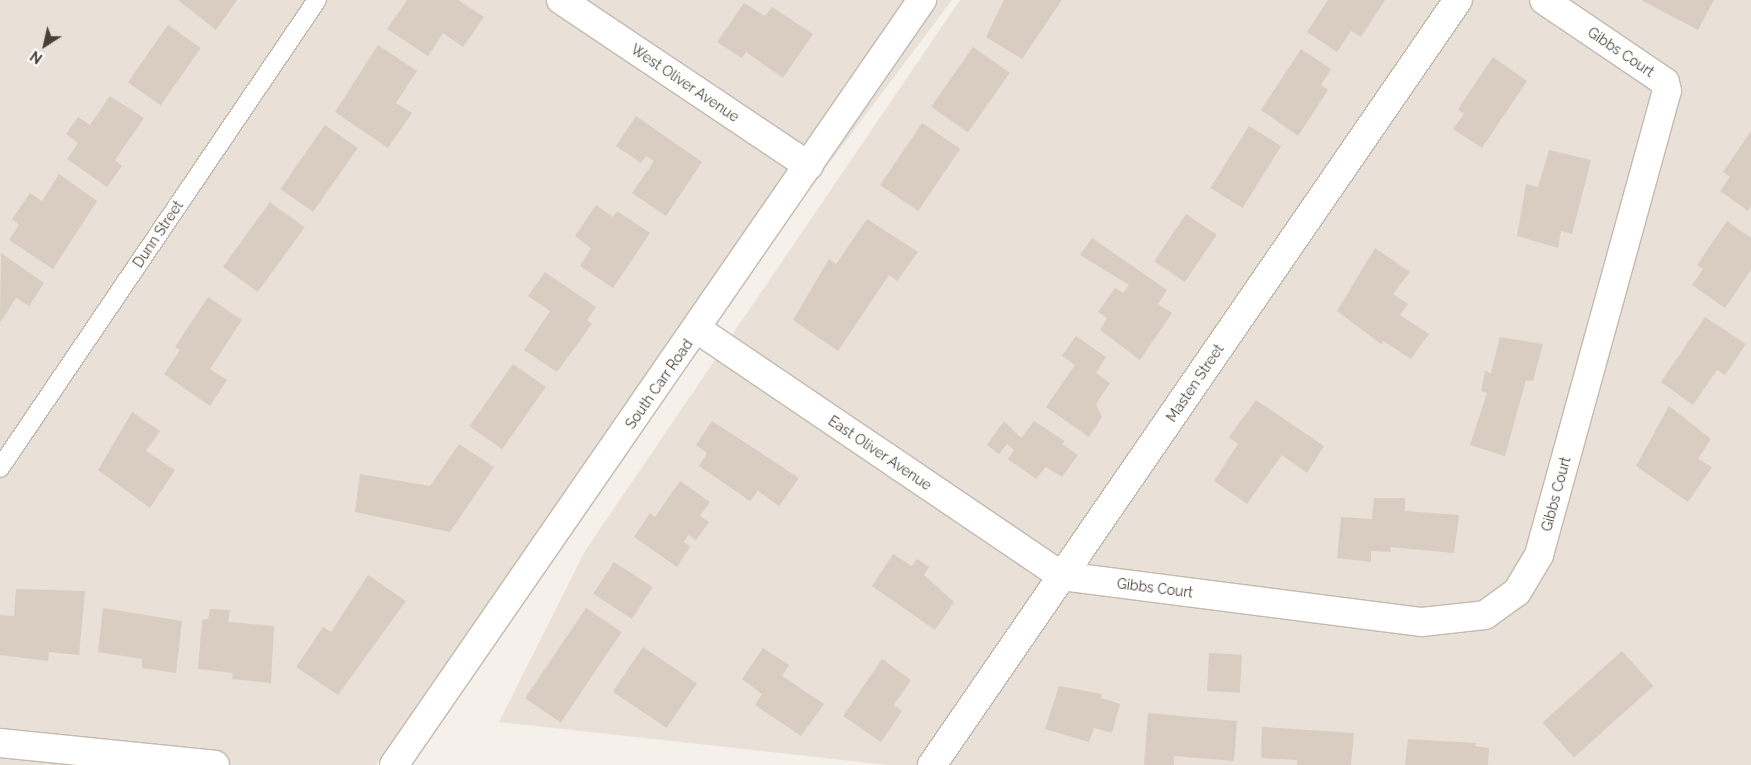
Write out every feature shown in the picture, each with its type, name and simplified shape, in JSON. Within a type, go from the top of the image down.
[{"type":"street","name":"West Oliver Avenue","points":[[561,0],[808,166]]},
{"type":"street","name":"South Carr Road","points":[[394,765],[697,329],[922,0]]},
{"type":"street","name":"Masten Street","points":[[932,765],[1458,0]]},
{"type":"street","name":"Gibbs Court","points":[[1062,576],[1422,622],[1485,615],[1529,578],[1667,91],[1665,82],[1544,0]]},
{"type":"street","name":"East Oliver Avenue","points":[[697,329],[1062,576]]},
{"type":"street","points":[[0,743],[215,765]]},
{"type":"lane","name":"Dunn Street","points":[[0,468],[317,0]]},
{"type":"shaded area","points":[[0,0],[952,0],[376,765],[0,765]]},
{"type":"shaded area","points":[[960,0],[1751,0],[1751,765],[888,765],[499,722],[585,551]]},
{"type":"building","points":[[178,0],[237,0],[216,30]]},
{"type":"building","points":[[407,0],[458,0],[484,17],[463,47],[443,33],[428,56],[387,29]]},
{"type":"building","points":[[1004,0],[1062,0],[1022,59],[986,37]]},
{"type":"building","points":[[1328,0],[1385,0],[1361,37],[1351,31],[1337,52],[1307,32]]},
{"type":"building","points":[[1641,0],[1714,0],[1698,30]]},
{"type":"building","points":[[744,3],[765,16],[772,7],[813,34],[783,78],[746,52],[742,58],[717,42]]},
{"type":"building","points":[[168,25],[201,48],[161,105],[128,82]]},
{"type":"building","points":[[378,45],[417,71],[396,103],[412,113],[388,148],[335,112]]},
{"type":"building","points":[[973,47],[1010,73],[968,133],[931,107]]},
{"type":"building","points":[[1301,49],[1331,69],[1321,85],[1328,90],[1298,136],[1261,110]]},
{"type":"building","points":[[1493,57],[1527,81],[1482,148],[1453,129],[1464,114],[1458,109]]},
{"type":"building","points":[[110,96],[144,118],[115,160],[122,166],[107,187],[67,159],[78,143],[66,134],[78,117],[90,125]]},
{"type":"building","points":[[636,116],[702,162],[666,216],[632,193],[654,161],[646,156],[641,163],[616,146]]},
{"type":"building","points":[[922,123],[960,149],[918,211],[880,185]]},
{"type":"building","points":[[325,125],[358,148],[313,212],[280,189]]},
{"type":"building","points":[[1249,126],[1281,146],[1243,208],[1210,188]]},
{"type":"building","points":[[1751,131],[1751,206],[1748,211],[1720,191],[1730,177],[1723,172]]},
{"type":"building","points":[[1549,150],[1591,160],[1572,234],[1561,231],[1558,248],[1517,236],[1526,184],[1538,187]]},
{"type":"building","points":[[59,174],[97,201],[53,269],[9,240],[19,225],[12,219],[30,193],[42,201]]},
{"type":"building","points":[[270,202],[305,227],[258,292],[223,267]]},
{"type":"building","points":[[596,205],[613,217],[617,211],[650,233],[613,288],[580,266],[591,248],[575,236]]},
{"type":"building","points":[[1186,214],[1217,235],[1185,282],[1154,261]]},
{"type":"building","points":[[867,219],[918,252],[897,281],[889,275],[838,351],[793,320],[829,259],[836,264]]},
{"type":"building","points":[[1727,221],[1751,238],[1751,270],[1725,308],[1692,285],[1703,269],[1697,265]]},
{"type":"building","points":[[1092,238],[1167,290],[1158,304],[1172,313],[1140,360],[1100,330],[1107,318],[1098,312],[1115,288],[1123,293],[1129,285],[1080,255]]},
{"type":"building","points":[[1375,248],[1410,272],[1393,294],[1408,304],[1400,315],[1429,334],[1411,359],[1383,341],[1381,344],[1337,311]]},
{"type":"building","points":[[1,253],[44,283],[29,306],[16,298],[0,323]]},
{"type":"building","points":[[545,272],[596,307],[587,320],[592,324],[557,372],[524,350],[550,311],[528,296]]},
{"type":"building","points":[[208,297],[242,320],[210,369],[227,380],[210,406],[164,374],[180,350],[175,347]]},
{"type":"building","points":[[1705,317],[1746,344],[1725,375],[1717,370],[1693,405],[1661,382]]},
{"type":"building","points":[[1076,336],[1106,357],[1096,373],[1110,383],[1096,404],[1102,417],[1089,437],[1046,407],[1075,365],[1062,356]]},
{"type":"building","points":[[1500,337],[1543,344],[1533,381],[1526,380],[1505,456],[1470,445],[1487,393],[1481,391],[1485,371],[1491,373]]},
{"type":"building","points":[[513,364],[546,387],[502,449],[469,426]]},
{"type":"building","points":[[1256,400],[1324,446],[1307,473],[1282,455],[1247,504],[1214,481],[1238,444],[1229,437]]},
{"type":"building","points":[[1669,406],[1711,439],[1698,459],[1712,467],[1688,502],[1636,466]]},
{"type":"building","points":[[132,412],[160,431],[146,451],[175,470],[150,508],[98,470]]},
{"type":"building","points":[[712,421],[799,478],[779,506],[758,491],[750,501],[699,466],[707,453],[696,445]]},
{"type":"building","points":[[1004,421],[1021,438],[1034,421],[1065,441],[1062,444],[1078,455],[1062,477],[1046,467],[1036,479],[1008,459],[1014,450],[1007,444],[999,454],[987,445]]},
{"type":"building","points":[[459,444],[494,467],[450,532],[355,512],[360,474],[430,486]]},
{"type":"building","points":[[680,481],[710,502],[700,516],[709,522],[696,540],[688,535],[684,542],[690,547],[677,567],[634,537],[650,513],[655,517]]},
{"type":"building","points":[[1374,498],[1405,498],[1405,511],[1459,515],[1454,553],[1390,547],[1391,552],[1371,551],[1371,562],[1337,558],[1341,517],[1372,519]]},
{"type":"building","points":[[893,554],[912,566],[917,559],[929,567],[924,575],[954,602],[935,630],[872,586]]},
{"type":"building","points":[[614,562],[653,587],[632,619],[593,594]]},
{"type":"building","points":[[368,575],[406,601],[338,695],[296,667],[323,627],[331,632]]},
{"type":"building","points":[[16,589],[85,591],[79,655],[49,652],[48,661],[0,655],[0,615],[14,616]]},
{"type":"building","points":[[103,608],[182,621],[176,673],[142,668],[142,659],[98,652]]},
{"type":"building","points":[[586,608],[622,632],[561,722],[525,698]]},
{"type":"building","points":[[210,609],[230,610],[228,622],[274,626],[271,683],[232,679],[233,673],[198,669],[202,620],[208,619]]},
{"type":"building","points":[[643,647],[697,683],[667,728],[613,692]]},
{"type":"building","points":[[763,648],[789,665],[782,676],[824,704],[801,736],[755,705],[762,694],[742,679]]},
{"type":"building","points":[[1622,651],[1653,686],[1574,758],[1542,723]]},
{"type":"building","points":[[1209,653],[1242,655],[1240,693],[1207,691]]},
{"type":"building","points":[[882,659],[911,680],[894,705],[902,711],[881,742],[843,716]]},
{"type":"building","points":[[1059,686],[1102,694],[1101,698],[1120,704],[1112,733],[1094,728],[1089,742],[1045,729]]},
{"type":"building","points":[[1148,713],[1237,721],[1234,761],[1174,756],[1174,765],[1144,765]]},
{"type":"building","points":[[1262,727],[1354,733],[1351,765],[1297,765],[1297,760],[1261,758]]},
{"type":"building","points":[[1408,739],[1476,743],[1475,746],[1489,748],[1488,765],[1405,765]]}]
